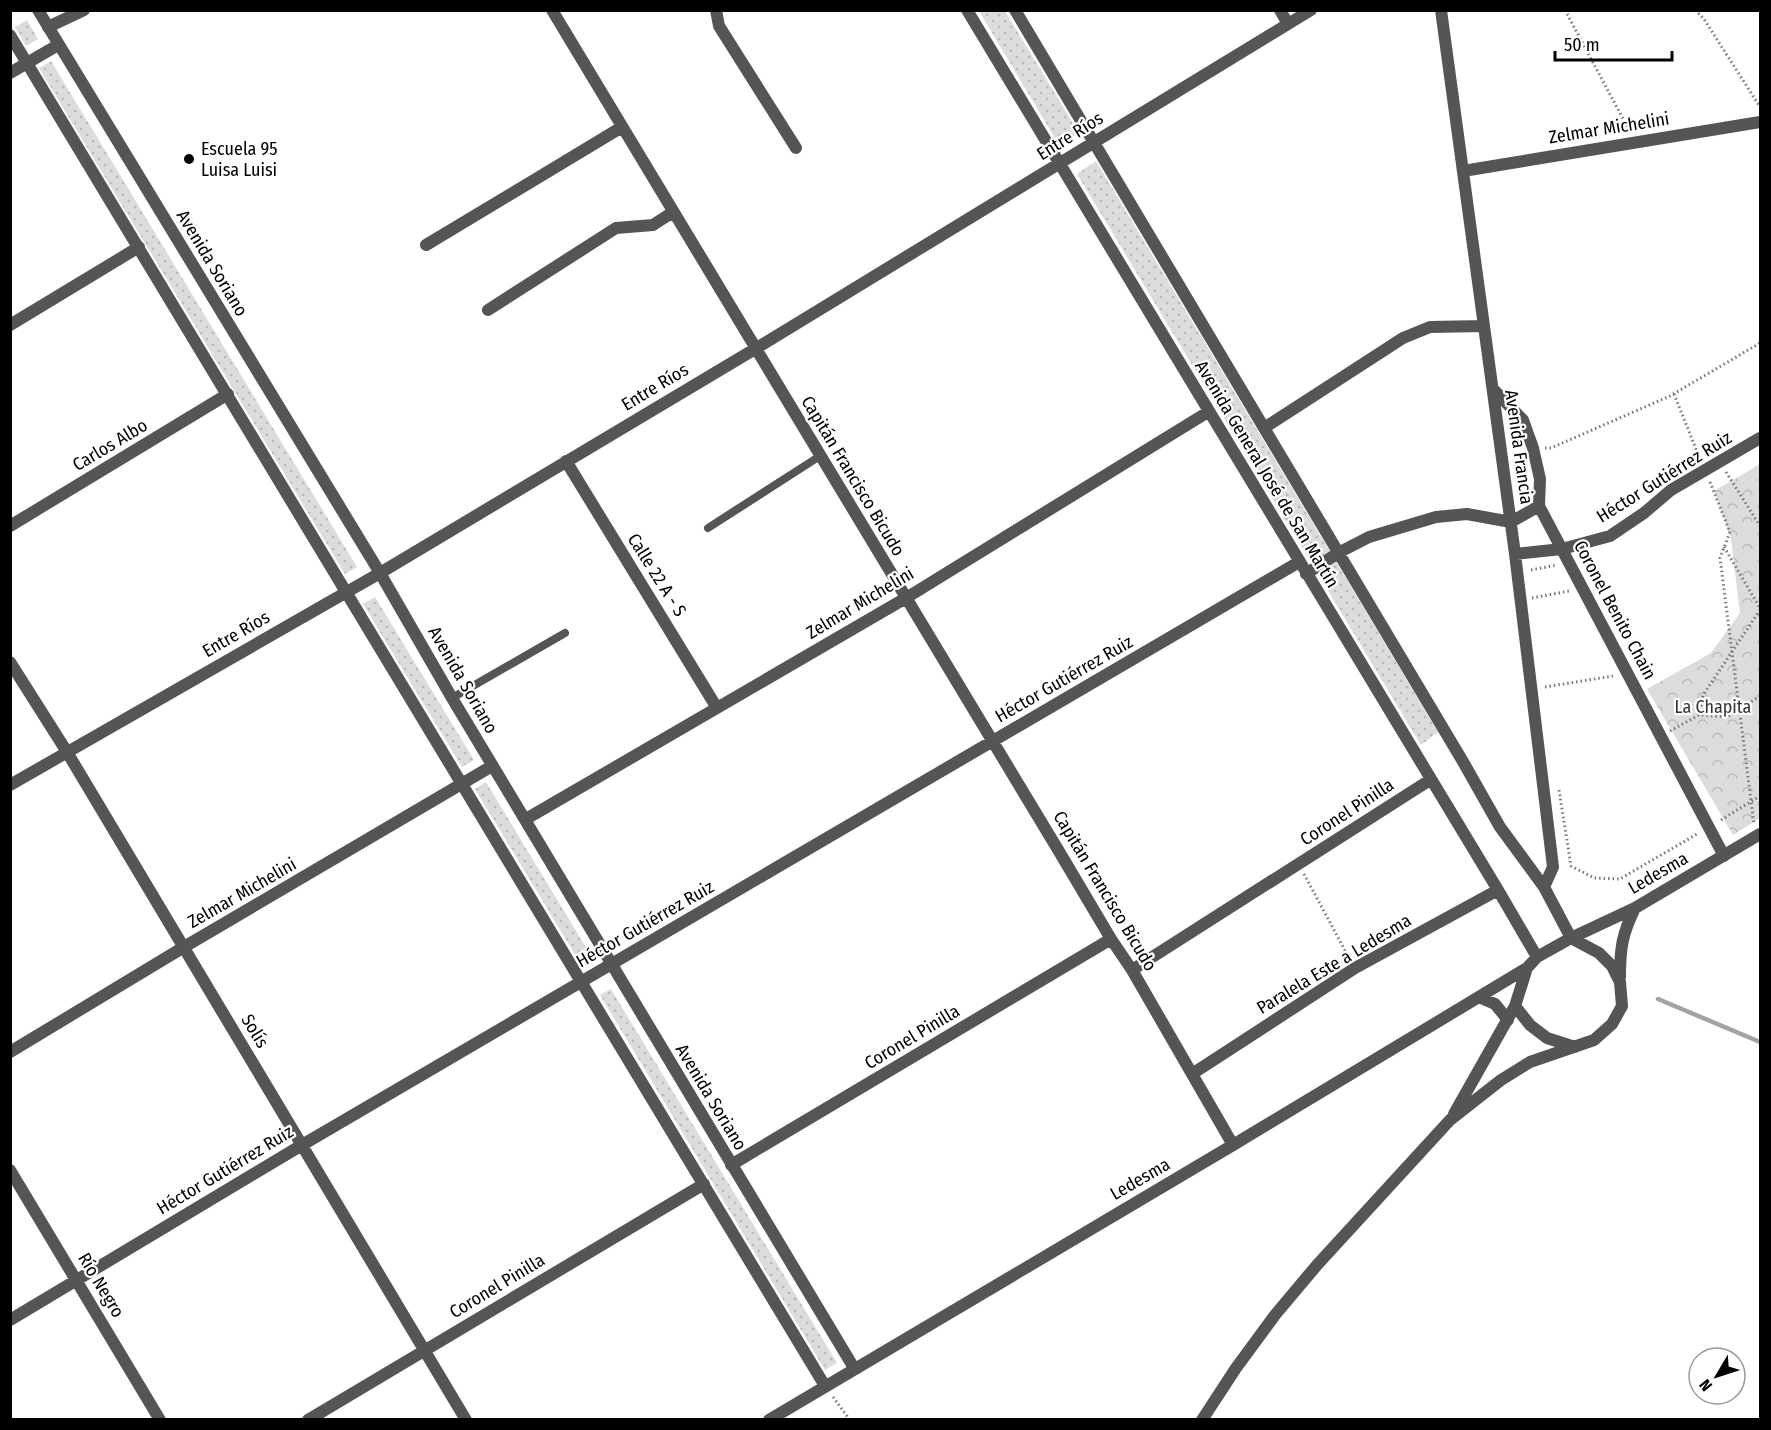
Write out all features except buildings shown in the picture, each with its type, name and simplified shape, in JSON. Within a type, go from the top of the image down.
[{"type":"street","name":"Avenida Soriano","points":[[38,10],[380,573],[492,766],[526,819],[854,1368]]},
{"type":"street","points":[[48,27],[84,10]]},
{"type":"street","name":"Capitán Francisco Bicudo","points":[[552,10],[994,741],[1111,939],[1132,970],[1233,1145]]},
{"type":"street","points":[[716,10],[719,26],[796,148]]},
{"type":"street","name":"Avenida General José de San Martín","points":[[967,10],[1498,890],[1536,957]]},
{"type":"street","name":"Avenida General José de San Martín","points":[[1015,10],[1500,827],[1544,887],[1571,938]]},
{"type":"street","points":[[1280,10],[1288,24]]},
{"type":"street","name":"Entre Ríos","points":[[10,785],[380,573],[1061,164],[1311,10]]},
{"type":"street","name":"Avenida Francia","points":[[1441,10],[1511,522],[1519,554],[1552,867],[1544,887]]},
{"type":"street","points":[[10,34],[825,1386]]},
{"type":"street","points":[[10,73],[58,45]]},
{"type":"street","name":"Zelmar Michelini","points":[[1463,171],[1761,122]]},
{"type":"street","points":[[426,245],[622,126]]},
{"type":"street","points":[[488,310],[616,228],[653,225],[673,212]]},
{"type":"street","points":[[10,325],[139,247]]},
{"type":"street","points":[[1264,428],[1403,338],[1430,327],[1484,326]]},
{"type":"street","points":[[1306,574],[1338,553],[1369,537],[1436,517],[1467,514],[1511,522],[1539,506],[1540,479],[1533,448],[1523,420],[1493,389]]},
{"type":"street","name":"Carlos Albo","points":[[10,526],[228,394]]},
{"type":"street","name":"Zelmar Michelini","points":[[526,819],[906,598],[1208,412]]},
{"type":"street","name":"Héctor Gutiérrez Ruiz","points":[[1519,554],[1562,549],[1610,536],[1644,513],[1671,490],[1761,438]]},
{"type":"street","name":"Calle 22 A - S","points":[[566,461],[717,708]]},
{"type":"street","name":"Coronel Benito Chain","points":[[1539,506],[1724,856]]},
{"type":"street","name":"Héctor Gutiérrez Ruiz","points":[[10,1320],[302,1145],[1299,562]]},
{"type":"street","name":"Solís","points":[[10,662],[67,752],[466,1419]]},
{"type":"street","name":"Zelmar Michelini","points":[[10,1052],[492,766]]},
{"type":"street","name":"Coronel Pinilla","points":[[1132,970],[1430,780]]},
{"type":"street","name":"Ledesma","points":[[1571,938],[1635,908],[1758,836]]},
{"type":"street","name":"Paralela Este a Ledesma","points":[[1192,1074],[1355,968],[1498,890]]},
{"type":"street","points":[[1202,1419],[1282,1306],[1450,1120],[1501,1080],[1530,1062],[1594,1040],[1612,1024],[1622,1006],[1620,955],[1624,929],[1635,908]]},
{"type":"street","points":[[1450,1120],[1508,1020],[1527,968],[1536,957],[1571,938],[1599,953],[1612,966],[1620,981]]},
{"type":"street","name":"Coronel Pinilla","points":[[731,1165],[1111,939]]},
{"type":"street","name":"Ledesma","points":[[770,1419],[1527,968]]},
{"type":"street","points":[[1479,997],[1495,1005],[1508,1020]]},
{"type":"street","points":[[1515,1006],[1530,1025],[1546,1038],[1575,1047]]},
{"type":"street","name":"Río Negro","points":[[10,1170],[160,1419]]},
{"type":"street","name":"Coronel Pinilla","points":[[308,1419],[704,1184]]},
{"type":"lane","points":[[708,528],[820,456]]},
{"type":"lane","points":[[452,698],[565,633]]},
{"type":"path","points":[[1565,10],[1636,142]]},
{"type":"path","points":[[1695,10],[1704,19],[1761,107]]},
{"type":"path","points":[[1533,448],[1551,448],[1674,394],[1761,342]]},
{"type":"path","points":[[1674,394],[1730,532],[1719,558],[1751,802],[1758,836]]},
{"type":"path","points":[[1719,462],[1761,526]]},
{"type":"path","points":[[1699,715],[1703,695],[1761,609],[1724,547]]},
{"type":"path","points":[[1519,554],[1526,571],[1569,563]]},
{"type":"path","points":[[1529,590],[1530,599],[1582,588]]},
{"type":"path","points":[[1544,687],[1627,673]]},
{"type":"path","points":[[1661,736],[1699,715],[1727,717],[1761,696]]},
{"type":"path","points":[[1559,788],[1570,866],[1594,878],[1620,879],[1761,796]]},
{"type":"path","points":[[1299,864],[1355,968]]},
{"type":"path","points":[[825,1386],[850,1419]]},
{"type":"green space","points":[[979,11],[1005,11],[1079,133],[1059,145]]},
{"type":"green space","points":[[27,20],[38,39],[26,46],[15,27]]},
{"type":"green space","points":[[51,61],[357,567],[345,574],[39,68]]},
{"type":"green space","points":[[1096,161],[1438,732],[1421,745],[1077,174]]},
{"type":"green space","name":"La Chapita","points":[[1760,464],[1760,818],[1733,835],[1647,689],[1711,653],[1740,613],[1731,539],[1714,491]]},
{"type":"green space","points":[[375,597],[474,760],[462,767],[363,604]]},
{"type":"green space","points":[[486,782],[593,959],[582,966],[475,789]]},
{"type":"green space","points":[[611,989],[837,1363],[825,1370],[600,995]]},
{"type":"waterway","points":[[1658,999],[1760,1042]]},
{"type":"place","name":"Escuela 95 Luisa Luisi","points":[[189,159]]}]
